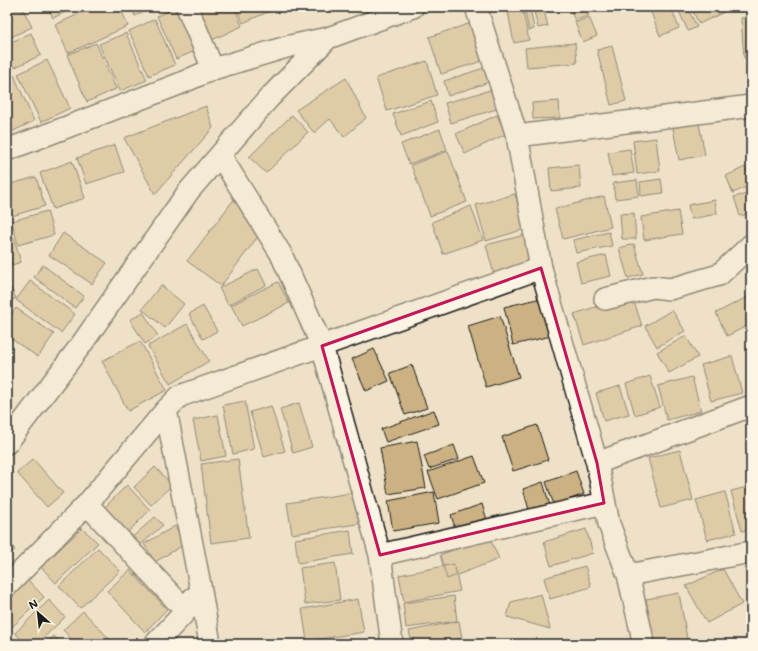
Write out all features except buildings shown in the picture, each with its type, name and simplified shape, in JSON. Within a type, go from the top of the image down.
[{"type":"street","points":[[187,7],[213,68]]},
{"type":"street","points":[[7,150],[179,84],[213,68],[290,46],[328,38],[413,7]]},
{"type":"street","points":[[476,7],[517,136],[541,268],[597,463],[608,524],[628,575],[643,644]]},
{"type":"street","points":[[7,443],[81,345],[188,192],[269,98],[328,38]]},
{"type":"street","points":[[517,136],[751,106]]},
{"type":"street","points":[[220,155],[281,254],[322,346],[380,555],[392,644]]},
{"type":"street","points":[[605,299],[652,287],[670,289],[719,275],[751,245]]},
{"type":"street","points":[[7,586],[87,504],[166,410],[180,396],[541,268]]},
{"type":"street","points":[[597,463],[751,406]]},
{"type":"street","points":[[166,410],[210,644]]},
{"type":"street","points":[[380,555],[604,503]]},
{"type":"street","points":[[87,504],[186,611]]},
{"type":"street","points":[[628,575],[751,552]]},
{"type":"street","points":[[155,644],[186,611],[200,585]]},
{"type":"highlighted area","points":[[541,268],[597,463],[604,503],[380,555],[322,346]]}]
